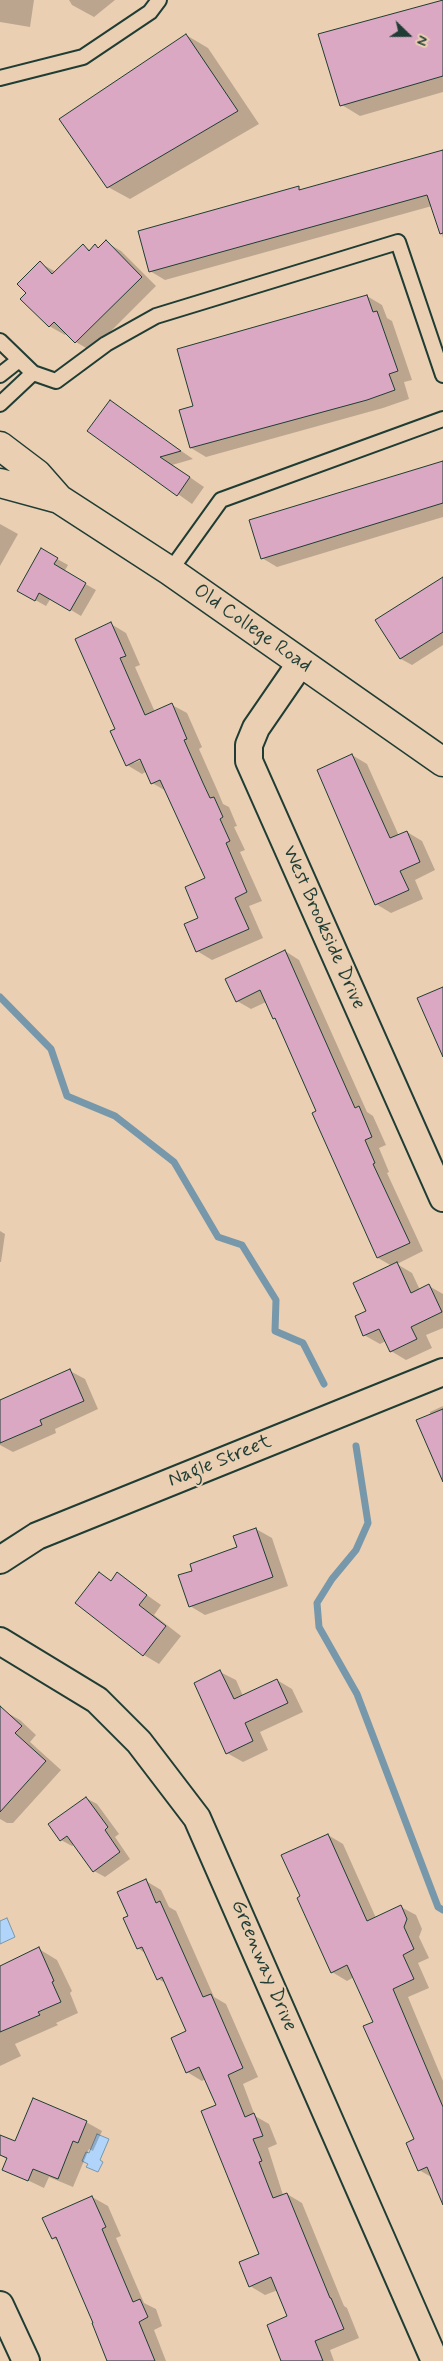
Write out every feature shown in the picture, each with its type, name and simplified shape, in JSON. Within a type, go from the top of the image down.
[{"type":"street","name":"Old College Road","points":[[0,446],[37,474],[59,499],[170,572],[443,762]]},
{"type":"street","name":"Old College Road","points":[[0,483],[59,499]]},
{"type":"street","name":"West Brookside Drive","points":[[300,664],[256,728],[249,745],[249,761],[443,1198]]},
{"type":"street","name":"Nagle Street","points":[[0,1560],[37,1536],[443,1372]]},
{"type":"street","name":"Greenway Drive","points":[[0,1641],[96,1700],[139,1742],[197,1818],[435,2361]]},
{"type":"street","points":[[0,2305],[26,2361]]},
{"type":"lane","points":[[0,78],[83,57],[150,12],[158,0]]},
{"type":"lane","points":[[0,341],[33,373],[56,381],[106,344],[156,316],[398,242],[443,375]]},
{"type":"lane","points":[[0,374],[19,360]]},
{"type":"lane","points":[[0,404],[33,373]]},
{"type":"lane","points":[[170,572],[220,500],[443,419]]},
{"type":"water","points":[[7,1918],[15,1937],[0,1944],[0,1921]]},
{"type":"water","points":[[97,2134],[109,2139],[100,2160],[103,2162],[98,2172],[86,2167],[88,2164],[82,2161],[86,2152],[89,2153]]},
{"type":"building","points":[[443,0],[443,76],[340,106],[318,34]]},
{"type":"building","points":[[186,34],[238,111],[107,188],[59,119]]},
{"type":"building","points":[[443,150],[443,233],[440,234],[427,195],[149,272],[138,231],[299,186],[299,190]]},
{"type":"building","points":[[106,240],[142,277],[75,343],[54,322],[49,327],[20,299],[26,293],[17,284],[40,261],[52,274],[83,244],[89,251],[95,244],[98,248]]},
{"type":"building","points":[[367,295],[373,312],[377,311],[398,371],[389,374],[395,390],[367,400],[190,448],[179,410],[193,406],[177,349]]},
{"type":"building","points":[[110,400],[181,451],[160,457],[190,477],[177,496],[87,431]]},
{"type":"building","points":[[443,461],[443,503],[261,559],[249,520]]},
{"type":"building","points":[[41,548],[58,558],[54,564],[86,583],[70,611],[39,593],[35,601],[17,591]]},
{"type":"building","points":[[443,577],[443,632],[400,659],[375,620]]},
{"type":"building","points":[[111,622],[126,656],[120,658],[145,715],[172,703],[187,739],[184,740],[203,783],[210,798],[214,797],[223,817],[220,819],[230,841],[226,843],[247,892],[235,898],[249,929],[196,952],[184,924],[198,918],[185,887],[205,878],[160,780],[151,784],[140,759],[126,766],[110,731],[115,729],[75,639]]},
{"type":"building","points":[[352,754],[390,838],[407,831],[420,862],[400,871],[409,890],[375,905],[317,770]]},
{"type":"building","points":[[285,950],[355,1108],[359,1106],[372,1137],[365,1140],[375,1163],[373,1164],[410,1243],[377,1258],[312,1113],[316,1111],[275,1018],[273,1019],[260,990],[236,1002],[225,979]]},
{"type":"building","points":[[443,987],[443,1057],[417,998]]},
{"type":"building","points":[[397,1262],[411,1293],[429,1284],[442,1312],[411,1327],[417,1339],[390,1352],[379,1329],[363,1336],[355,1316],[366,1311],[353,1283]]},
{"type":"building","points":[[70,1369],[84,1401],[40,1420],[42,1425],[0,1443],[0,1400]]},
{"type":"building","points":[[443,1409],[443,1482],[416,1420]]},
{"type":"building","points":[[256,1528],[273,1577],[189,1607],[178,1575],[192,1571],[190,1564],[237,1547],[233,1536]]},
{"type":"building","points":[[99,1572],[111,1581],[117,1572],[147,1595],[139,1605],[166,1626],[143,1656],[75,1603]]},
{"type":"building","points":[[220,1670],[234,1699],[277,1679],[288,1703],[245,1723],[253,1741],[226,1754],[194,1683]]},
{"type":"building","points":[[0,1706],[22,1726],[15,1733],[46,1761],[0,1812]]},
{"type":"building","points":[[86,1797],[108,1827],[105,1830],[120,1852],[93,1872],[67,1836],[60,1841],[48,1824]]},
{"type":"building","points":[[328,1834],[367,1921],[401,1905],[407,1919],[404,1927],[414,1949],[403,1955],[414,1979],[393,1989],[443,2107],[443,2205],[427,2167],[418,2171],[406,2143],[414,2139],[363,2026],[373,2022],[347,1965],[331,1973],[297,1898],[300,1896],[281,1855]]},
{"type":"building","points":[[146,1879],[156,1903],[160,1901],[203,1997],[211,1994],[243,2068],[228,2075],[245,2117],[254,2113],[263,2136],[253,2139],[262,2161],[259,2162],[273,2198],[287,2193],[344,2329],[315,2341],[323,2361],[281,2361],[267,2325],[287,2316],[271,2277],[249,2287],[239,2262],[259,2254],[201,2111],[216,2105],[199,2067],[186,2073],[171,2038],[186,2031],[162,1977],[157,1980],[142,1947],[137,1949],[123,1918],[128,1916],[117,1892]]},
{"type":"building","points":[[39,1947],[61,2002],[38,2012],[40,2015],[0,2032],[0,1966]]},
{"type":"building","points":[[33,2098],[87,2121],[78,2143],[73,2141],[58,2179],[33,2169],[28,2181],[2,2170],[7,2158],[0,2155],[0,2135],[15,2141]]},
{"type":"building","points":[[92,2196],[106,2227],[102,2229],[133,2302],[140,2299],[148,2317],[139,2322],[155,2361],[107,2361],[93,2323],[56,2237],[52,2239],[42,2218]]},
{"type":"waterway","points":[[0,997],[51,1049],[67,1096],[115,1116],[174,1162],[218,1237],[242,1245],[276,1300],[275,1331],[303,1343],[324,1384]]},
{"type":"waterway","points":[[356,1446],[368,1523],[356,1550],[332,1579],[317,1603],[319,1627],[357,1694],[438,1907],[443,1910]]}]
